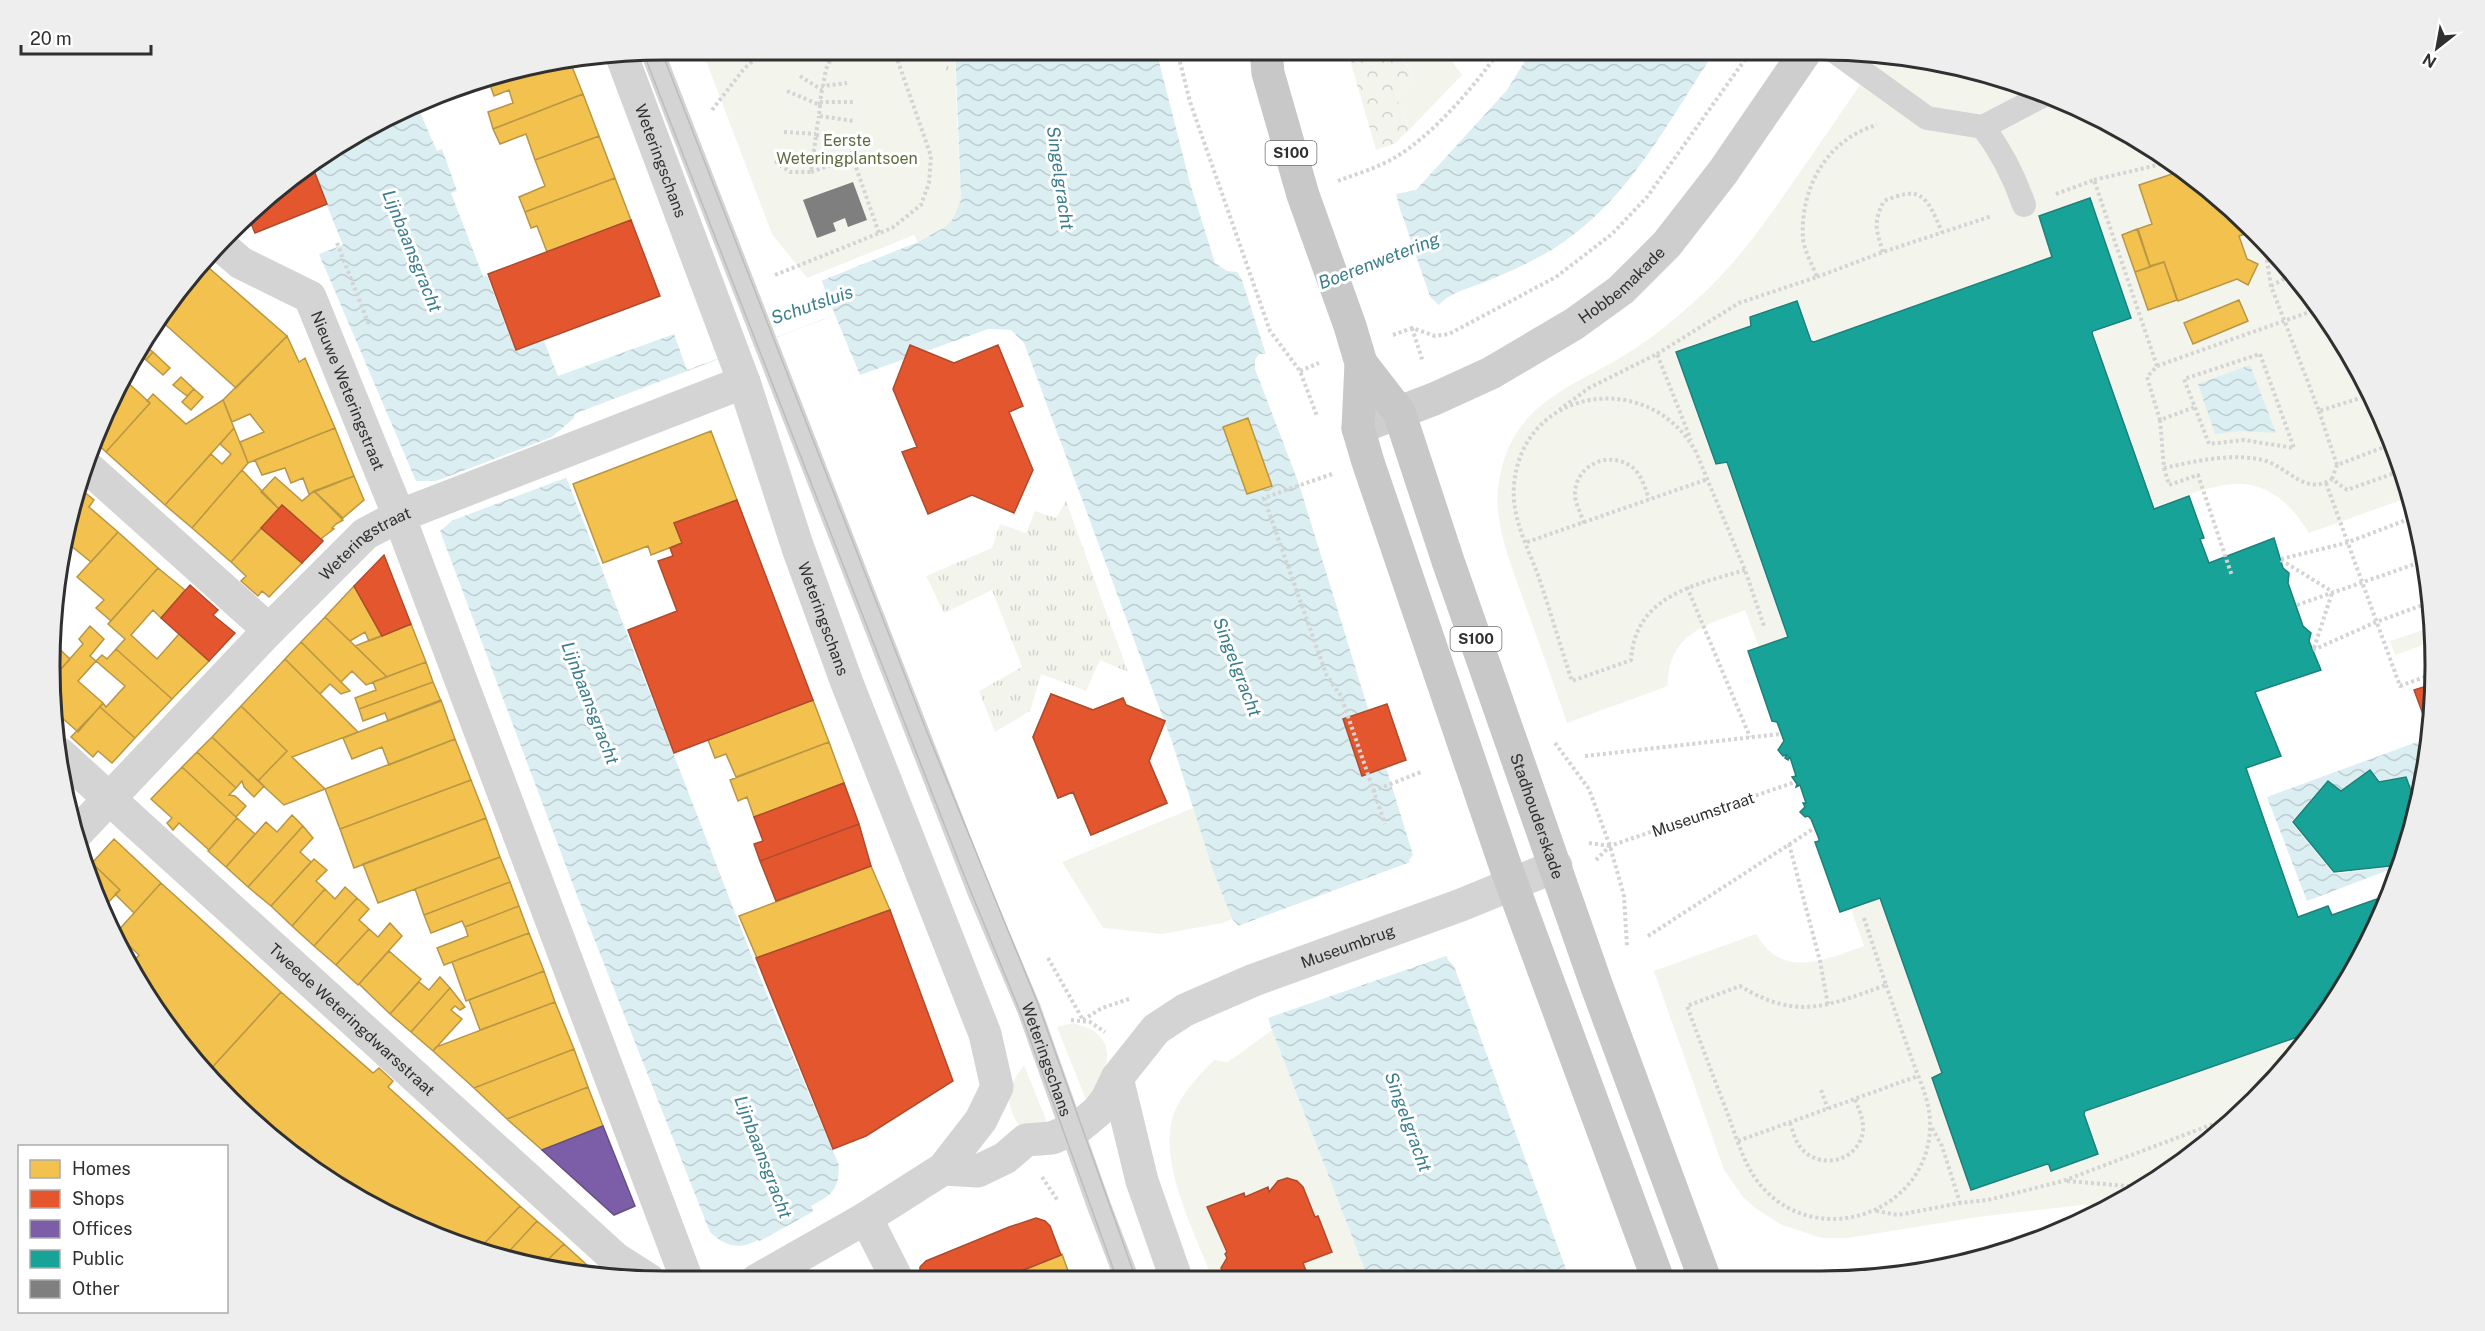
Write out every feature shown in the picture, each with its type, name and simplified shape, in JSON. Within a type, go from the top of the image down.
[{"type":"main road","name":"Stadhouderskade","points":[[1267,60],[1303,195],[1361,363],[1358,428],[1512,884],[1655,1271]]},
{"type":"main road","name":"Hobbemakade","points":[[1358,428],[1491,374],[1574,324],[1621,290],[1667,244],[1723,172],[1800,60]]},
{"type":"main road","name":"Stadhouderskade","points":[[1361,363],[1399,412],[1448,561],[1596,984],[1702,1271]]},
{"type":"street","name":"Weteringschans","points":[[624,61],[735,311],[739,367],[798,548],[843,671],[985,1034],[998,1087],[981,1120],[943,1169],[866,1218],[772,1271]]},
{"type":"street","name":"Nieuwe Weteringstraat","points":[[225,249],[241,263],[310,297],[399,516]]},
{"type":"street","name":"Weteringstraat","points":[[82,827],[269,630],[364,534],[399,516],[558,454],[739,367]]},
{"type":"street","points":[[92,471],[269,630]]},
{"type":"street","points":[[399,516],[684,1271]]},
{"type":"street","name":"Tweede Weteringdwarsstraat","points":[[68,761],[616,1259],[634,1270]]},
{"type":"street","name":"Museumbrug","points":[[1254,980],[1440,913],[1556,866]]},
{"type":"street","name":"Weteringschans","points":[[943,1169],[978,1171],[1005,1158],[1026,1140],[1052,1138],[1072,1130],[1098,1111],[1107,1099],[1117,1078],[1156,1029],[1185,1010],[1254,980]]},
{"type":"street","points":[[1117,1078],[1142,1181],[1174,1271]]},
{"type":"street","points":[[866,1218],[893,1271]]},
{"type":"lane","name":"Weteringschans","points":[[655,60],[735,311],[764,342],[979,891],[1032,1017],[1124,1271]]},
{"type":"lane","points":[[1847,61],[1927,118],[1983,127],[2035,100]]},
{"type":"lane","points":[[1983,127],[2012,172],[2024,205]]},
{"type":"path","points":[[706,118],[754,60]]},
{"type":"path","points":[[811,172],[822,88],[830,60]]},
{"type":"path","points":[[768,278],[892,228],[921,205],[929,183],[931,156],[897,60]]},
{"type":"path","points":[[1180,60],[1190,102],[1270,331],[1300,370]]},
{"type":"path","points":[[1303,195],[1393,159],[1425,136],[1493,60]]},
{"type":"path","points":[[1412,328],[1435,336],[1449,334],[1556,277],[1612,234],[1647,197],[1744,60]]},
{"type":"path","points":[[800,76],[822,88],[847,83]]},
{"type":"path","points":[[787,91],[820,103],[853,102]]},
{"type":"path","points":[[819,116],[854,121]]},
{"type":"path","points":[[1817,277],[1803,240],[1806,202],[1816,173],[1834,147],[1860,131],[1875,125],[1927,118]]},
{"type":"path","points":[[784,132],[845,137]]},
{"type":"path","points":[[775,161],[790,172],[811,172],[831,165],[851,153],[879,233]]},
{"type":"path","points":[[1745,570],[1687,587],[1669,597],[1648,614],[1635,638],[1631,660],[1572,681],[1515,508],[1515,477],[1529,441],[1550,418],[1584,392],[1657,354],[1738,303],[2094,180],[2159,164]]},
{"type":"path","points":[[2094,180],[2157,366]]},
{"type":"path","points":[[1883,252],[1876,230],[1877,214],[1884,201],[1903,193],[1914,193],[1929,202],[1942,232]]},
{"type":"path","points":[[337,243],[369,325]]},
{"type":"path","points":[[2164,468],[2196,461],[2245,457],[2267,462],[2308,486],[2326,483],[2332,479],[2337,465],[2271,286],[2266,257]]},
{"type":"path","points":[[2271,286],[2285,278]]},
{"type":"path","points":[[2232,576],[2198,475],[2169,485],[2164,468],[2160,420],[2147,376],[2157,366],[2310,312]]},
{"type":"path","points":[[1657,354],[1745,570],[1764,626]]},
{"type":"path","points":[[2260,354],[2294,448],[2244,440],[2209,444],[2195,407],[2184,379],[2260,354]]},
{"type":"path","points":[[2319,411],[2362,397]]},
{"type":"path","points":[[1550,418],[1564,409],[1588,400],[1605,398],[1630,400],[1647,405],[1669,418],[1687,437],[1699,459]]},
{"type":"path","points":[[2160,420],[2195,407]]},
{"type":"path","points":[[2337,465],[2384,447]]},
{"type":"path","points":[[1584,523],[1575,500],[1576,486],[1587,467],[1600,460],[1615,459],[1631,466],[1641,477],[1649,499]]},
{"type":"path","points":[[1337,472],[1264,498],[1326,674],[1341,696],[1385,825]]},
{"type":"path","points":[[2332,479],[2347,490],[2394,473]]},
{"type":"path","points":[[1527,542],[1708,479]]},
{"type":"path","points":[[2326,483],[2400,686],[2425,677]]},
{"type":"path","points":[[2333,592],[2281,559],[2346,543],[2407,521]]},
{"type":"path","points":[[2297,605],[2416,564]]},
{"type":"path","points":[[1687,587],[1750,737]]},
{"type":"path","points":[[2333,592],[2313,650],[2376,622],[2422,605]]},
{"type":"path","points":[[1585,756],[1780,734]]},
{"type":"path","points":[[1373,791],[1421,772]]},
{"type":"path","name":"Museumstraat","points":[[1610,846],[1795,782]]},
{"type":"path","points":[[1648,936],[1813,829]]},
{"type":"path","points":[[1789,844],[1820,961],[1828,1005]]},
{"type":"path","points":[[1864,918],[1886,986],[1928,1100],[1930,1126],[1925,1156],[1915,1177],[1900,1194],[1875,1211],[1835,1220],[1810,1217],[1793,1211],[1778,1202],[1758,1182],[1748,1167],[1687,1006],[1740,986],[1763,999],[1788,1006],[1815,1007],[1886,986]]},
{"type":"path","points":[[1738,1141],[1918,1076]]},
{"type":"path","points":[[1821,1090],[1828,1109]]},
{"type":"path","points":[[1790,1123],[1799,1145],[1807,1154],[1820,1160],[1838,1160],[1854,1150],[1862,1134],[1862,1116],[1855,1099]]},
{"type":"path","points":[[1875,1211],[1898,1215],[1989,1200],[2063,1181],[2218,1122]]},
{"type":"path","points":[[1930,1126],[1942,1146],[1960,1203]]},
{"type":"path","points":[[2063,1181],[2128,1186]]},
{"type":"green space","name":"Eerste Weteringplantsoen","points":[[706,60],[945,60],[946,93],[956,93],[961,200],[952,220],[945,227],[918,242],[914,235],[807,278],[772,234]]},
{"type":"green space","points":[[915,60],[955,60],[956,93],[941,93]]},
{"type":"green space","points":[[1350,60],[1403,60],[1415,76],[1396,96],[1410,129],[1394,144],[1376,150]]},
{"type":"green space","points":[[1403,60],[1451,60],[1462,75],[1410,129],[1396,96],[1415,76]]},
{"type":"green space","points":[[1875,63],[1938,72],[1976,81],[2014,92],[2087,122],[2156,162],[2188,185],[2248,237],[2275,266],[2323,329],[2363,398],[2393,471],[2401,500],[2309,533],[2292,510],[2275,495],[2258,487],[2240,484],[2221,486],[2155,507],[2093,333],[2132,318],[2090,198],[2038,215],[2052,257],[1814,341],[1797,300],[1749,316],[1751,325],[1675,351],[1715,465],[1726,463],[1787,637],[1759,647],[1745,610],[1716,621],[1703,627],[1682,643],[1674,654],[1668,686],[1567,723],[1502,534],[1498,489],[1504,459],[1515,435],[1529,416],[1547,401],[1644,343],[1667,325],[1724,272],[1773,210]]},
{"type":"green space","points":[[1066,501],[1128,672],[1100,660],[1086,691],[1041,674],[1030,711],[995,732],[979,691],[1022,667],[992,590],[944,613],[926,576],[992,548],[1000,524],[1026,533],[1035,511],[1056,518]]},
{"type":"green space","points":[[2424,630],[2424,645],[2395,655],[2390,641]]},
{"type":"green space","points":[[1193,808],[1232,919],[1223,923],[1162,934],[1103,928],[1062,862]]},
{"type":"green space","points":[[1879,899],[1941,1072],[1931,1078],[1971,1191],[2047,1164],[2051,1171],[2099,1155],[2086,1112],[2297,1038],[2248,1094],[2219,1121],[2156,1169],[2095,1204],[1978,1217],[1848,1238],[1822,1238],[1782,1225],[1755,1208],[1743,1197],[1724,1170],[1654,971],[1756,934],[1767,948],[1791,962],[1834,957],[1864,946],[1851,909]]},
{"type":"green space","points":[[1073,1023],[1095,1032],[1103,1040],[1106,1049],[1107,1058],[1102,1078],[1088,1105],[1057,1027]]},
{"type":"green space","points":[[1272,1030],[1365,1271],[1306,1271],[1303,1263],[1332,1252],[1318,1216],[1315,1217],[1304,1191],[1292,1179],[1286,1178],[1278,1182],[1269,1192],[1268,1188],[1245,1197],[1243,1193],[1207,1207],[1227,1252],[1225,1254],[1227,1258],[1221,1268],[1222,1271],[1209,1271],[1176,1182],[1171,1162],[1171,1124],[1177,1106],[1201,1074],[1214,1060],[1228,1062]]},
{"type":"green space","points":[[1024,1065],[1049,1127],[1033,1129],[1018,1124],[1010,1108],[1010,1093]]},
{"type":"water","points":[[955,60],[1159,60],[1190,183],[1215,263],[1227,271],[1237,272],[1242,280],[1404,224],[1396,194],[1416,190],[1507,90],[1526,60],[1709,60],[1666,128],[1630,178],[1589,222],[1557,247],[1511,271],[1457,293],[1439,305],[1430,297],[1425,282],[1260,335],[1266,354],[1259,354],[1255,360],[1255,369],[1299,484],[1413,855],[1409,860],[1448,960],[1454,966],[1567,1271],[1365,1271],[1272,1030],[1237,924],[1232,919],[1213,870],[1172,742],[1024,343],[1011,330],[988,329],[860,375],[835,315],[574,414],[574,418],[551,438],[763,985],[839,1165],[838,1180],[833,1191],[811,1206],[836,1271],[770,1271],[758,1240],[739,1246],[727,1244],[710,1232],[578,898],[440,531],[452,521],[437,481],[416,481],[319,254],[343,245],[314,173],[363,141],[420,112],[437,151],[442,149],[457,191],[451,193],[483,276],[487,276],[515,350],[544,341],[558,376],[826,279],[918,242],[945,227],[952,220],[961,200]]},
{"type":"water","points":[[2250,365],[2276,433],[2239,431],[2215,434],[2198,384]]},
{"type":"water","points":[[2417,742],[2419,748],[2411,791],[2406,777],[2380,781],[2370,770],[2341,791],[2328,780],[2291,822],[2334,874],[2390,867],[2389,870],[2307,901],[2267,797]]},
{"type":"pier","points":[[1402,214],[1430,297],[1427,298],[1423,286],[1271,334],[1263,337],[1269,353],[1266,354],[1239,271],[1243,277],[1324,250],[1401,222],[1399,215]]},
{"type":"pier","points":[[821,279],[835,315],[687,370],[674,334]]},
{"type":"pier","points":[[552,437],[568,477],[451,521],[436,481]]},
{"type":"pier","points":[[1413,861],[1449,955],[1268,1018],[1235,927]]},
{"type":"pier","points":[[816,1210],[839,1269],[844,1267],[837,1271],[767,1271],[756,1243]]},
{"type":"building: Homes","points":[[572,67],[583,94],[493,129],[488,112],[513,103],[509,90],[494,96],[491,86]]},
{"type":"building: Homes","points":[[583,94],[599,136],[535,160],[526,134],[500,144],[493,129]]},
{"type":"building: Homes","points":[[599,136],[615,178],[525,212],[519,197],[545,186],[535,160]]},
{"type":"building: Homes","points":[[2172,174],[2219,210],[2245,234],[2239,236],[2247,259],[2258,264],[2248,285],[2237,279],[2178,301],[2164,262],[2150,266],[2138,229],[2152,224],[2139,185]]},
{"type":"building: Homes","points":[[615,178],[631,220],[547,252],[537,226],[531,228],[525,212]]},
{"type":"building: Homes","points":[[2137,229],[2150,267],[2135,272],[2122,235]]},
{"type":"building: Homes","points":[[2164,262],[2177,300],[2148,310],[2135,272]]},
{"type":"building: Homes","points":[[209,268],[287,336],[236,388],[165,324]]},
{"type":"building: Homes","points":[[2239,300],[2248,321],[2193,344],[2184,323]]},
{"type":"building: Homes","points":[[287,336],[299,362],[305,358],[335,428],[248,463],[240,442],[264,432],[250,414],[232,422],[223,400]]},
{"type":"building: Homes","points":[[150,349],[153,352],[146,360],[144,358]]},
{"type":"building: Homes","points":[[153,352],[170,368],[163,375],[146,360]]},
{"type":"building: Homes","points":[[181,377],[194,389],[187,396],[173,385]]},
{"type":"building: Homes","points":[[130,384],[150,403],[106,452],[101,447]]},
{"type":"building: Homes","points":[[194,389],[203,397],[191,410],[182,402]]},
{"type":"building: Homes","points":[[153,394],[186,424],[223,400],[234,428],[165,505],[106,452],[150,403],[147,401]]},
{"type":"building: Homes","points":[[1248,418],[1272,486],[1247,494],[1223,427]]},
{"type":"building: Homes","points":[[234,428],[248,463],[192,528],[165,505],[211,454],[222,464],[231,454],[220,444]]},
{"type":"building: Homes","points":[[335,428],[354,476],[309,494],[303,478],[291,483],[285,468],[262,475],[255,460]]},
{"type":"building: Homes","points":[[711,431],[737,500],[674,523],[682,543],[651,555],[648,546],[603,563],[573,484]]},
{"type":"building: Homes","points":[[242,470],[279,509],[231,562],[192,528]]},
{"type":"building: Homes","points":[[354,476],[364,500],[343,518],[314,491]]},
{"type":"building: Homes","points":[[275,477],[302,501],[314,491],[343,520],[322,538],[322,541],[282,505],[279,509],[261,492]]},
{"type":"building: Homes","points":[[86,493],[94,500],[89,507],[118,532],[91,562],[72,547]]},
{"type":"building: Homes","points":[[261,528],[302,563],[269,597],[262,591],[258,596],[241,581],[246,576],[231,562]]},
{"type":"building: Homes","points":[[118,532],[158,568],[111,621],[96,608],[104,600],[77,577]]},
{"type":"building: Homes","points":[[158,568],[185,590],[161,618],[153,610],[131,635],[157,659],[179,634],[209,661],[172,699],[116,649],[125,639],[108,624]]},
{"type":"building: Homes","points":[[354,586],[382,636],[369,641],[365,632],[350,641],[325,617]]},
{"type":"building: Homes","points":[[325,617],[387,677],[366,685],[352,671],[341,682],[301,642]]},
{"type":"building: Homes","points":[[411,624],[426,662],[387,677],[355,646]]},
{"type":"building: Homes","points":[[90,626],[104,639],[90,656],[96,661],[78,681],[103,703],[78,732],[62,718],[60,670],[83,644],[79,639]]},
{"type":"building: Homes","points":[[301,642],[350,691],[341,694],[330,684],[320,694],[285,659]]},
{"type":"building: Homes","points":[[116,649],[172,699],[135,738],[100,707],[103,703],[106,707],[125,686],[96,661],[102,655],[107,659]]},
{"type":"building: Homes","points":[[60,650],[70,659],[60,670]]},
{"type":"building: Homes","points":[[285,659],[358,732],[292,757],[325,789],[284,805],[258,781],[287,751],[241,706]]},
{"type":"building: Homes","points":[[426,662],[433,682],[359,709],[355,698],[376,690],[373,682]]},
{"type":"building: Homes","points":[[433,682],[441,701],[388,721],[385,713],[363,721],[359,709]]},
{"type":"building: Homes","points":[[1051,694],[1093,710],[1123,698],[1126,705],[1165,721],[1149,761],[1167,803],[1091,835],[1073,792],[1058,798],[1033,737]]},
{"type":"building: Homes","points":[[441,700],[455,739],[389,765],[382,747],[352,759],[343,738]]},
{"type":"building: Homes","points":[[813,700],[829,742],[736,777],[726,754],[715,758],[708,740]]},
{"type":"building: Homes","points":[[241,706],[287,751],[258,781],[212,737]]},
{"type":"building: Homes","points":[[100,707],[135,738],[112,763],[98,751],[93,757],[71,737]]},
{"type":"building: Homes","points":[[212,737],[264,786],[254,797],[244,787],[242,781],[236,788],[197,752]]},
{"type":"building: Homes","points":[[455,739],[471,780],[340,829],[325,789]]},
{"type":"building: Homes","points":[[829,742],[844,783],[754,817],[747,797],[738,801],[730,780]]},
{"type":"building: Homes","points":[[197,752],[236,788],[229,795],[235,796],[246,806],[236,817],[182,767]]},
{"type":"building: Homes","points":[[182,767],[237,818],[209,850],[179,823],[173,830],[167,823],[172,818],[151,799]]},
{"type":"building: Homes","points":[[471,780],[486,818],[354,868],[340,829]]},
{"type":"building: Homes","points":[[292,815],[303,826],[248,887],[226,867],[266,822],[277,832]]},
{"type":"building: Homes","points":[[237,818],[255,834],[226,867],[208,851]]},
{"type":"building: Homes","points":[[486,818],[500,857],[378,903],[363,864]]},
{"type":"building: Homes","points":[[303,826],[313,838],[300,852],[311,862],[271,906],[248,887]]},
{"type":"building: Homes","points":[[114,839],[161,883],[134,913],[115,894],[120,890],[93,862]]},
{"type":"building: Homes","points":[[500,857],[510,882],[424,915],[415,889]]},
{"type":"building: Homes","points":[[314,859],[327,870],[316,881],[325,889],[292,926],[271,906]]},
{"type":"building: Homes","points":[[94,865],[120,890],[108,902]]},
{"type":"building: Homes","points":[[871,866],[890,910],[757,958],[739,916]]},
{"type":"building: Homes","points":[[510,882],[519,906],[465,927],[462,921],[431,933],[424,915]]},
{"type":"building: Homes","points":[[161,883],[281,992],[212,1067],[162,1002],[136,959],[139,955],[128,945],[120,929]]},
{"type":"building: Homes","points":[[345,887],[357,898],[314,946],[292,926],[325,889],[335,899]]},
{"type":"building: Homes","points":[[357,898],[369,909],[359,920],[369,929],[336,965],[314,946]]},
{"type":"building: Homes","points":[[519,906],[529,933],[444,965],[437,948],[468,936],[465,927]]},
{"type":"building: Homes","points":[[390,923],[402,936],[358,985],[336,965],[369,929],[378,937]]},
{"type":"building: Homes","points":[[529,933],[544,971],[466,1001],[452,962]]},
{"type":"building: Homes","points":[[389,951],[421,979],[390,1014],[359,984]]},
{"type":"building: Homes","points":[[544,971],[555,1002],[480,1030],[469,1000]]},
{"type":"building: Homes","points":[[440,977],[450,988],[411,1032],[390,1014],[419,982],[429,990]]},
{"type":"building: Homes","points":[[450,988],[465,1007],[460,1010],[455,1006],[451,1010],[462,1019],[433,1051],[411,1032]]},
{"type":"building: Homes","points":[[281,992],[373,1073],[379,1068],[393,1081],[388,1087],[520,1206],[485,1243],[398,1209],[329,1169],[297,1146],[266,1121],[212,1067]]},
{"type":"building: Homes","points":[[555,1002],[574,1049],[474,1088],[433,1051],[436,1047]]},
{"type":"building: Homes","points":[[574,1049],[588,1087],[507,1119],[474,1088]]},
{"type":"building: Homes","points":[[588,1087],[603,1126],[542,1150],[507,1119]]},
{"type":"building: Homes","points":[[520,1206],[537,1221],[510,1250],[485,1243]]},
{"type":"building: Homes","points":[[537,1221],[564,1244],[548,1259],[510,1250]]},
{"type":"building: Homes","points":[[564,1244],[588,1266],[586,1266],[548,1259]]},
{"type":"building: Homes","points":[[1061,1255],[1068,1271],[1021,1271]]},
{"type":"building: Shops","points":[[315,172],[327,204],[255,233],[251,224]]},
{"type":"building: Shops","points":[[631,220],[660,296],[516,350],[488,274]]},
{"type":"building: Shops","points":[[910,345],[954,363],[998,345],[1023,406],[1009,412],[1033,470],[1014,513],[972,495],[928,514],[902,452],[917,447],[893,389]]},
{"type":"building: Shops","points":[[910,345],[954,363],[998,345],[1023,406],[1009,412],[1033,470],[1014,513],[972,495],[928,514],[902,452],[917,447],[893,389]]},
{"type":"building: Shops","points":[[737,500],[813,700],[674,753],[628,630],[677,611],[658,561],[673,556],[670,548],[682,543],[674,523]]},
{"type":"building: Shops","points":[[282,505],[323,541],[302,563],[261,528]]},
{"type":"building: Shops","points":[[384,555],[411,624],[382,636],[354,586]]},
{"type":"building: Shops","points":[[190,585],[218,610],[213,615],[235,633],[209,661],[161,618]]},
{"type":"building: Shops","points":[[2424,687],[2423,714],[2414,690]]},
{"type":"building: Shops","points":[[1051,694],[1093,710],[1123,698],[1126,705],[1165,721],[1149,761],[1167,803],[1091,835],[1073,792],[1058,798],[1033,737]]},
{"type":"building: Shops","points":[[1387,704],[1406,760],[1362,776],[1343,719]]},
{"type":"building: Shops","points":[[844,783],[859,824],[760,861],[754,844],[763,841],[754,817]]},
{"type":"building: Shops","points":[[859,824],[871,866],[776,901],[760,861]]},
{"type":"building: Shops","points":[[890,910],[953,1081],[866,1136],[833,1149],[756,958]]},
{"type":"building: Shops","points":[[1287,1178],[1297,1181],[1303,1187],[1315,1217],[1318,1216],[1332,1252],[1303,1263],[1306,1271],[1222,1271],[1221,1268],[1227,1258],[1225,1254],[1227,1252],[1207,1207],[1244,1193],[1245,1197],[1268,1187],[1269,1192],[1278,1181]]},
{"type":"building: Shops","points":[[1036,1218],[1045,1221],[1050,1226],[1061,1255],[1021,1271],[920,1271],[920,1267],[926,1261]]},
{"type":"building: Offices","points":[[603,1126],[635,1206],[614,1215],[542,1150]]},
{"type":"building: Public","points":[[2090,198],[2131,318],[2092,333],[2154,509],[2189,496],[2204,538],[2200,539],[2209,563],[2274,538],[2283,568],[2289,573],[2288,583],[2303,626],[2311,633],[2309,641],[2321,670],[2255,692],[2281,756],[2246,768],[2298,917],[2328,906],[2332,915],[2378,898],[2344,968],[2298,1037],[2085,1111],[2084,1114],[2098,1154],[2051,1171],[2047,1164],[1971,1190],[1932,1078],[1942,1073],[1880,898],[1840,912],[1815,842],[1819,839],[1811,819],[1800,812],[1805,807],[1803,803],[1806,803],[1800,785],[1796,787],[1797,784],[1792,777],[1796,776],[1790,757],[1788,760],[1785,758],[1787,755],[1783,756],[1778,750],[1784,741],[1777,722],[1772,721],[1748,651],[1788,637],[1727,462],[1716,464],[1676,352],[1751,326],[1750,317],[1797,301],[1811,341],[1814,342],[2052,257],[2039,216]]},
{"type":"building: Public","points":[[2370,770],[2379,782],[2406,777],[2411,791],[2391,866],[2334,872],[2293,822],[2328,781],[2341,791]]},
{"type":"building: Other","points":[[853,182],[867,220],[848,227],[845,218],[833,223],[836,231],[817,238],[803,200]]},
{"type":"tram line","points":[[646,60],[964,875],[1021,1014],[1114,1271]]},
{"type":"tram line","points":[[665,60],[927,732],[1038,1004],[1133,1271]]},
{"type":"water label","name":"Singelgracht","points":[[1060,178]]},
{"type":"water label","name":"Lijnbaansgracht","points":[[412,251]]},
{"type":"water label","name":"Boerenwetering","points":[[1379,261]]},
{"type":"water label","name":"Schutsluis","points":[[812,305]]},
{"type":"water label","name":"Singelgracht","points":[[1237,667]]},
{"type":"water label","name":"Lijnbaansgracht","points":[[590,703]]},
{"type":"water label","name":"Singelgracht","points":[[1408,1122]]},
{"type":"water label","name":"Lijnbaansgracht","points":[[763,1157]]}]
